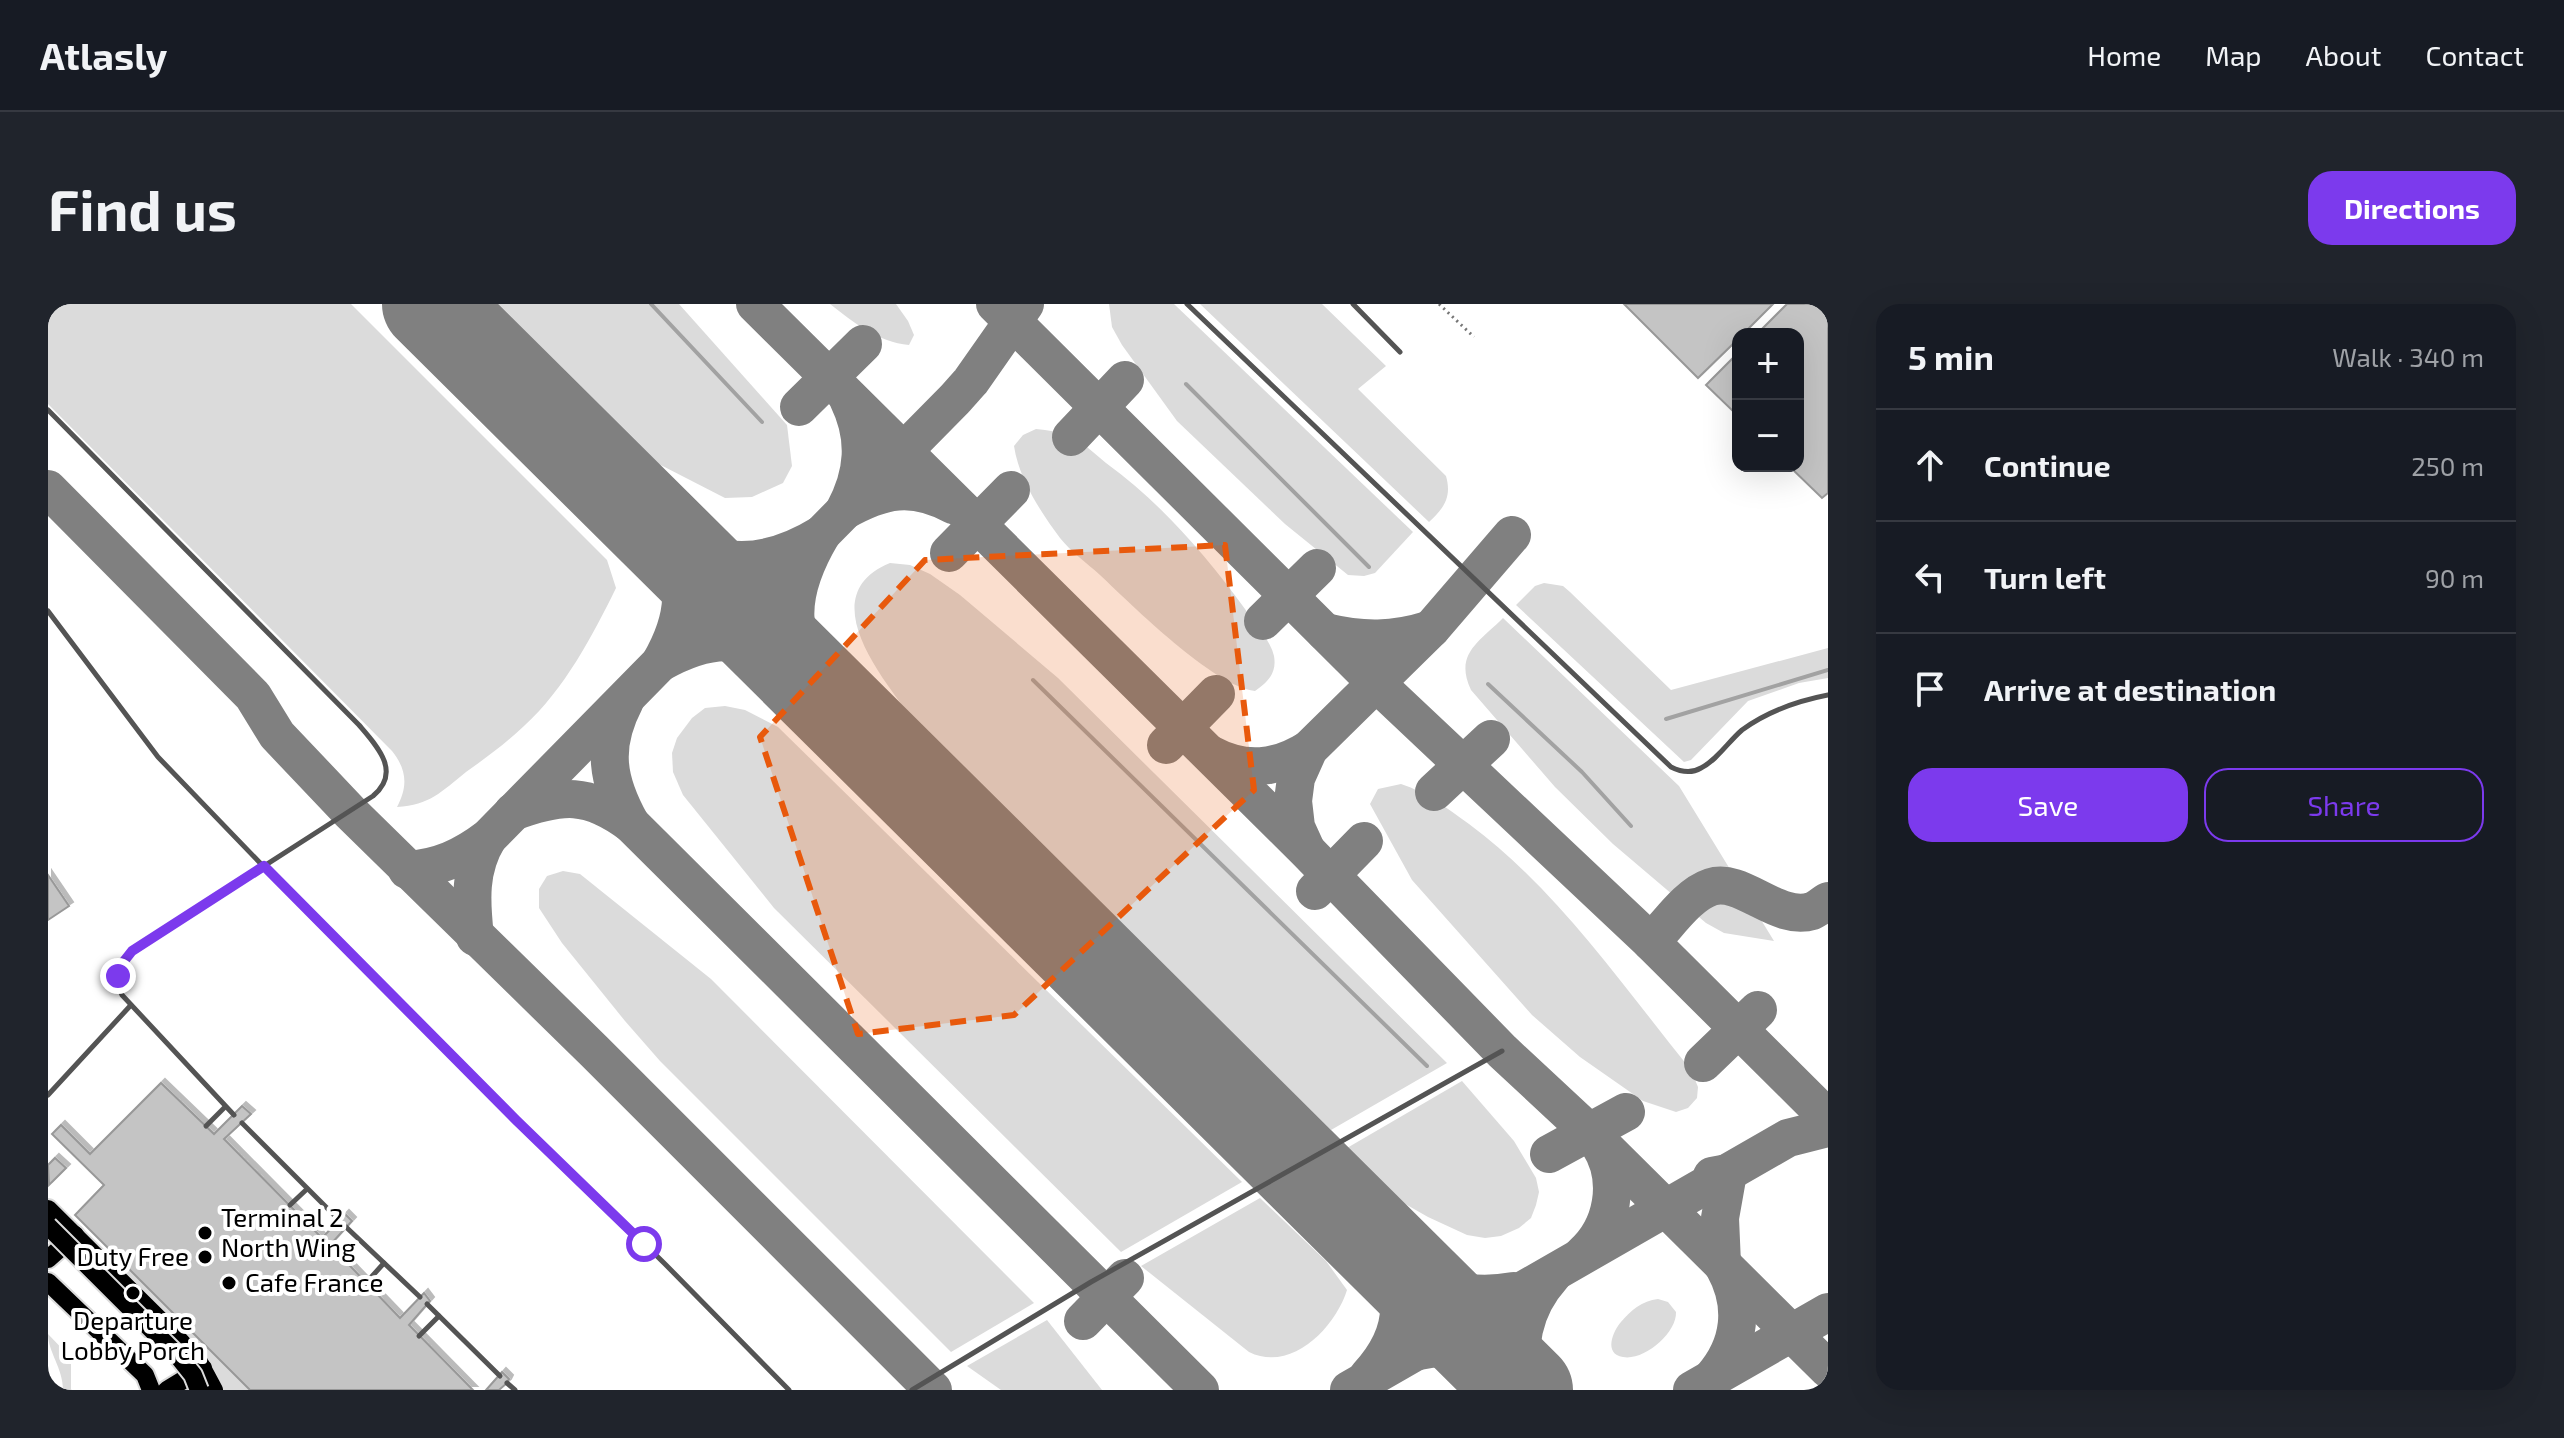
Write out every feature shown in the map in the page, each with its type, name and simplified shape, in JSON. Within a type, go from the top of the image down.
[{"type":"main road","points":[[48,1209],[173,1333],[203,1368],[214,1390]]},
{"type":"main road","points":[[48,1226],[177,1355],[193,1375],[199,1390]]},
{"type":"main road","points":[[48,1259],[75,1235]]},
{"type":"main road","points":[[48,1282],[145,1375],[151,1390]]},
{"type":"main road","points":[[167,1390],[203,1368]]},
{"type":"lane","points":[[1187,304],[1671,767],[1690,772],[1699,769],[1742,731],[1771,712],[1799,700],[1828,695]]},
{"type":"lane","points":[[1353,304],[1400,352]]},
{"type":"lane","points":[[48,410],[359,725],[385,758],[385,779],[380,790],[126,956],[121,965],[118,986],[131,1005],[234,1115]]},
{"type":"lane","points":[[48,611],[144,741],[264,866],[789,1390]]},
{"type":"lane","points":[[48,1095],[131,1005]]},
{"type":"lane","points":[[912,1390],[1091,1282],[1502,1051]]},
{"type":"lane","points":[[206,1126],[225,1106]]},
{"type":"lane","points":[[242,1123],[339,1220]]},
{"type":"lane","points":[[290,1205],[307,1189]]},
{"type":"lane","points":[[346,1227],[420,1297]]},
{"type":"lane","points":[[366,1283],[384,1263]]},
{"type":"lane","points":[[427,1304],[500,1376]]},
{"type":"lane","points":[[419,1336],[439,1316]]},
{"type":"lane","points":[[507,1383],[515,1390]]},
{"type":"path","points":[[1439,304],[1474,337]]},
{"type":"highlighted area","points":[[1225,545],[1254,790],[1014,1015],[858,1034],[760,737],[925,560]]},
{"type":"shaded area","points":[[48,304],[351,304],[607,560],[616,588],[565,679],[538,712],[510,738],[442,791],[418,804],[397,807],[404,778],[401,765],[392,751],[48,404]]},
{"type":"shaded area","points":[[494,304],[679,304],[787,425],[792,466],[783,483],[752,497],[725,498],[649,459]]},
{"type":"shaded area","points":[[830,304],[896,304],[914,335],[909,345],[887,340],[857,325]]},
{"type":"shaded area","points":[[1109,304],[1174,304],[1413,532],[1375,573],[1348,575],[1285,524],[1177,421],[1122,345],[1112,327]]},
{"type":"shaded area","points":[[1200,304],[1322,304],[1386,366],[1358,389],[1446,476],[1447,496],[1439,512],[1429,522]]},
{"type":"shaded area","points":[[1036,429],[1068,435],[1085,445],[1164,512],[1198,549],[1269,643],[1274,667],[1264,684],[1255,691],[1238,686],[1196,660],[1064,543],[1031,494],[1014,446],[1023,435]]},
{"type":"shaded area","points":[[890,563],[910,565],[930,574],[960,595],[1058,678],[1447,1063],[1331,1130],[916,724],[873,663],[855,617],[856,596],[867,578]]},
{"type":"shaded area","points":[[1544,583],[1563,586],[1671,690],[1828,648],[1828,678],[1799,683],[1748,701],[1691,760],[1684,762],[1516,605],[1535,586]]},
{"type":"shaded area","points":[[1503,618],[1679,786],[1774,941],[1724,933],[1706,923],[1613,844],[1555,787],[1471,690],[1465,667],[1467,658],[1478,642]]},
{"type":"shaded area","points":[[725,706],[745,710],[778,727],[1242,1182],[1121,1252],[774,908],[683,795],[673,772],[672,753],[677,738],[692,718],[705,708]]},
{"type":"shaded area","points":[[1401,784],[1428,796],[1469,824],[1532,878],[1560,908],[1691,1070],[1698,1087],[1697,1098],[1688,1108],[1676,1112],[1643,1101],[1580,1057],[1532,1015],[1412,880],[1370,804],[1378,789]]},
{"type":"shaded area","points":[[563,871],[580,874],[711,979],[1034,1303],[951,1352],[660,1061],[562,943],[539,908],[539,889],[547,876]]},
{"type":"shaded area","points":[[1462,1081],[1514,1141],[1536,1178],[1539,1192],[1531,1218],[1519,1228],[1501,1236],[1485,1238],[1467,1235],[1393,1197],[1347,1148]]},
{"type":"shaded area","points":[[1260,1198],[1326,1261],[1347,1290],[1333,1319],[1322,1332],[1295,1352],[1280,1357],[1249,1352],[1141,1266]]},
{"type":"shaded area","points":[[117,1257],[250,1390],[201,1390],[112,1261]]},
{"type":"shaded area","points":[[1658,1299],[1668,1302],[1676,1312],[1665,1337],[1640,1355],[1623,1357],[1613,1352],[1613,1336],[1618,1326],[1637,1307]]},
{"type":"shaded area","points":[[1047,1320],[1102,1390],[1001,1390],[967,1366]]},
{"type":"shaded area","points":[[48,1334],[71,1358],[71,1390],[63,1390]]},
{"type":"building","points":[[1624,304],[1773,304],[1749,328],[1732,328],[1732,345],[1698,378]]},
{"type":"building","points":[[1787,304],[1828,304],[1828,493],[1822,498],[1795,472],[1804,472],[1804,328],[1763,328]]},
{"type":"building","points":[[1732,359],[1732,410],[1706,385]]},
{"type":"building","points":[[48,875],[69,906],[48,920]]},
{"type":"building","name":"Terminal 2 North Wing","points":[[161,1083],[214,1134],[242,1106],[251,1114],[224,1139],[322,1238],[345,1214],[352,1221],[330,1245],[400,1318],[424,1293],[430,1301],[409,1325],[473,1390],[250,1390],[75,1215],[104,1185],[52,1134],[61,1125],[90,1154]]},
{"type":"building","points":[[55,1158],[66,1168],[49,1185],[48,1165]]},
{"type":"building","points":[[502,1372],[509,1379],[507,1383],[499,1390],[486,1390]]},
{"type":"waterway","points":[[651,304],[762,422]]},
{"type":"waterway","points":[[1186,384],[1369,567]]},
{"type":"waterway","points":[[1666,719],[1828,670]]},
{"type":"waterway","points":[[1033,680],[1427,1066]]},
{"type":"waterway","points":[[1488,684],[1582,772],[1631,826]]},
{"type":"taxiway","points":[[755,304],[1307,851],[1502,1051],[1589,1132],[1828,1369]]},
{"type":"taxiway","points":[[995,304],[1375,682],[1651,942],[1828,1118]]},
{"type":"taxiway","points":[[407,870],[450,860],[488,838],[660,663],[705,625],[805,551],[955,399],[1025,304]]},
{"type":"taxiway","points":[[799,407],[863,344]]},
{"type":"taxiway","points":[[1071,437],[1125,380]]},
{"type":"taxiway","points":[[848,399],[858,428],[861,456],[856,483],[844,511],[885,494],[911,491],[953,505]]},
{"type":"taxiway","points":[[48,489],[253,696],[277,735],[350,812],[933,1390]]},
{"type":"taxiway","points":[[949,553],[1011,490]]},
{"type":"taxiway","points":[[661,535],[703,554],[742,560],[781,554],[822,534],[802,577],[795,616],[803,655],[825,697]]},
{"type":"taxiway","points":[[661,535],[677,567],[681,599],[675,630],[660,663],[695,647],[726,642],[758,648],[792,665]]},
{"type":"taxiway","points":[[1306,849],[1296,827],[1293,801],[1296,778],[1309,749],[1431,629],[1512,535]]},
{"type":"taxiway","points":[[1263,621],[1317,568]]},
{"type":"taxiway","points":[[1325,632],[1378,638],[1431,629]]},
{"type":"taxiway","points":[[1166,745],[1216,694]]},
{"type":"taxiway","points":[[513,812],[546,802],[574,799],[601,806],[631,824],[617,793],[610,764],[612,734],[625,701]]},
{"type":"taxiway","points":[[1434,792],[1491,739]]},
{"type":"taxiway","points":[[1210,754],[1236,764],[1261,766],[1285,761],[1309,749]]},
{"type":"taxiway","points":[[631,824],[1200,1390]]},
{"type":"taxiway","points":[[475,937],[474,873],[488,838]]},
{"type":"taxiway","points":[[1315,891],[1364,841]]},
{"type":"taxiway","points":[[1651,942],[1686,903],[1711,887],[1735,888],[1773,906],[1799,913],[1812,911],[1828,901]]},
{"type":"taxiway","points":[[1703,1063],[1758,1010]]},
{"type":"taxiway","points":[[1549,1154],[1626,1112]]},
{"type":"taxiway","points":[[1349,1390],[1788,1138],[1828,1128]]},
{"type":"taxiway","points":[[1582,1255],[1601,1231],[1611,1203],[1610,1173],[1599,1144]]},
{"type":"taxiway","points":[[1712,1176],[1728,1173],[1720,1218],[1722,1264]]},
{"type":"taxiway","points":[[1368,1234],[1391,1270],[1399,1305],[1398,1323],[1392,1340],[1368,1376]]},
{"type":"taxiway","points":[[1712,1378],[1729,1352],[1737,1324],[1735,1296],[1724,1267]]},
{"type":"taxiway","points":[[1406,1271],[1458,1292],[1485,1294],[1514,1291]]},
{"type":"taxiway","points":[[1526,1390],[1521,1359],[1524,1330],[1534,1302],[1552,1276]]},
{"type":"taxiway","points":[[1083,1321],[1125,1278]]},
{"type":"taxiway","points":[[1692,1390],[1828,1312]]},
{"type":"taxiway","points":[[1419,1351],[1441,1348],[1461,1350],[1500,1366]]},
{"type":"runway","points":[[430,304],[1525,1390]]},
{"type":"place","name":"Terminal 2 North Wing","points":[[205,1233]]},
{"type":"place","name":"Duty Free","points":[[205,1257]]},
{"type":"place","name":"Cafe France","points":[[229,1283]]},
{"type":"place","name":"Departure Lobby Porch","points":[[133,1293]]},
{"type":"route","points":[[118,976],[126,956],[132,951],[264,866],[644,1244]]}]
